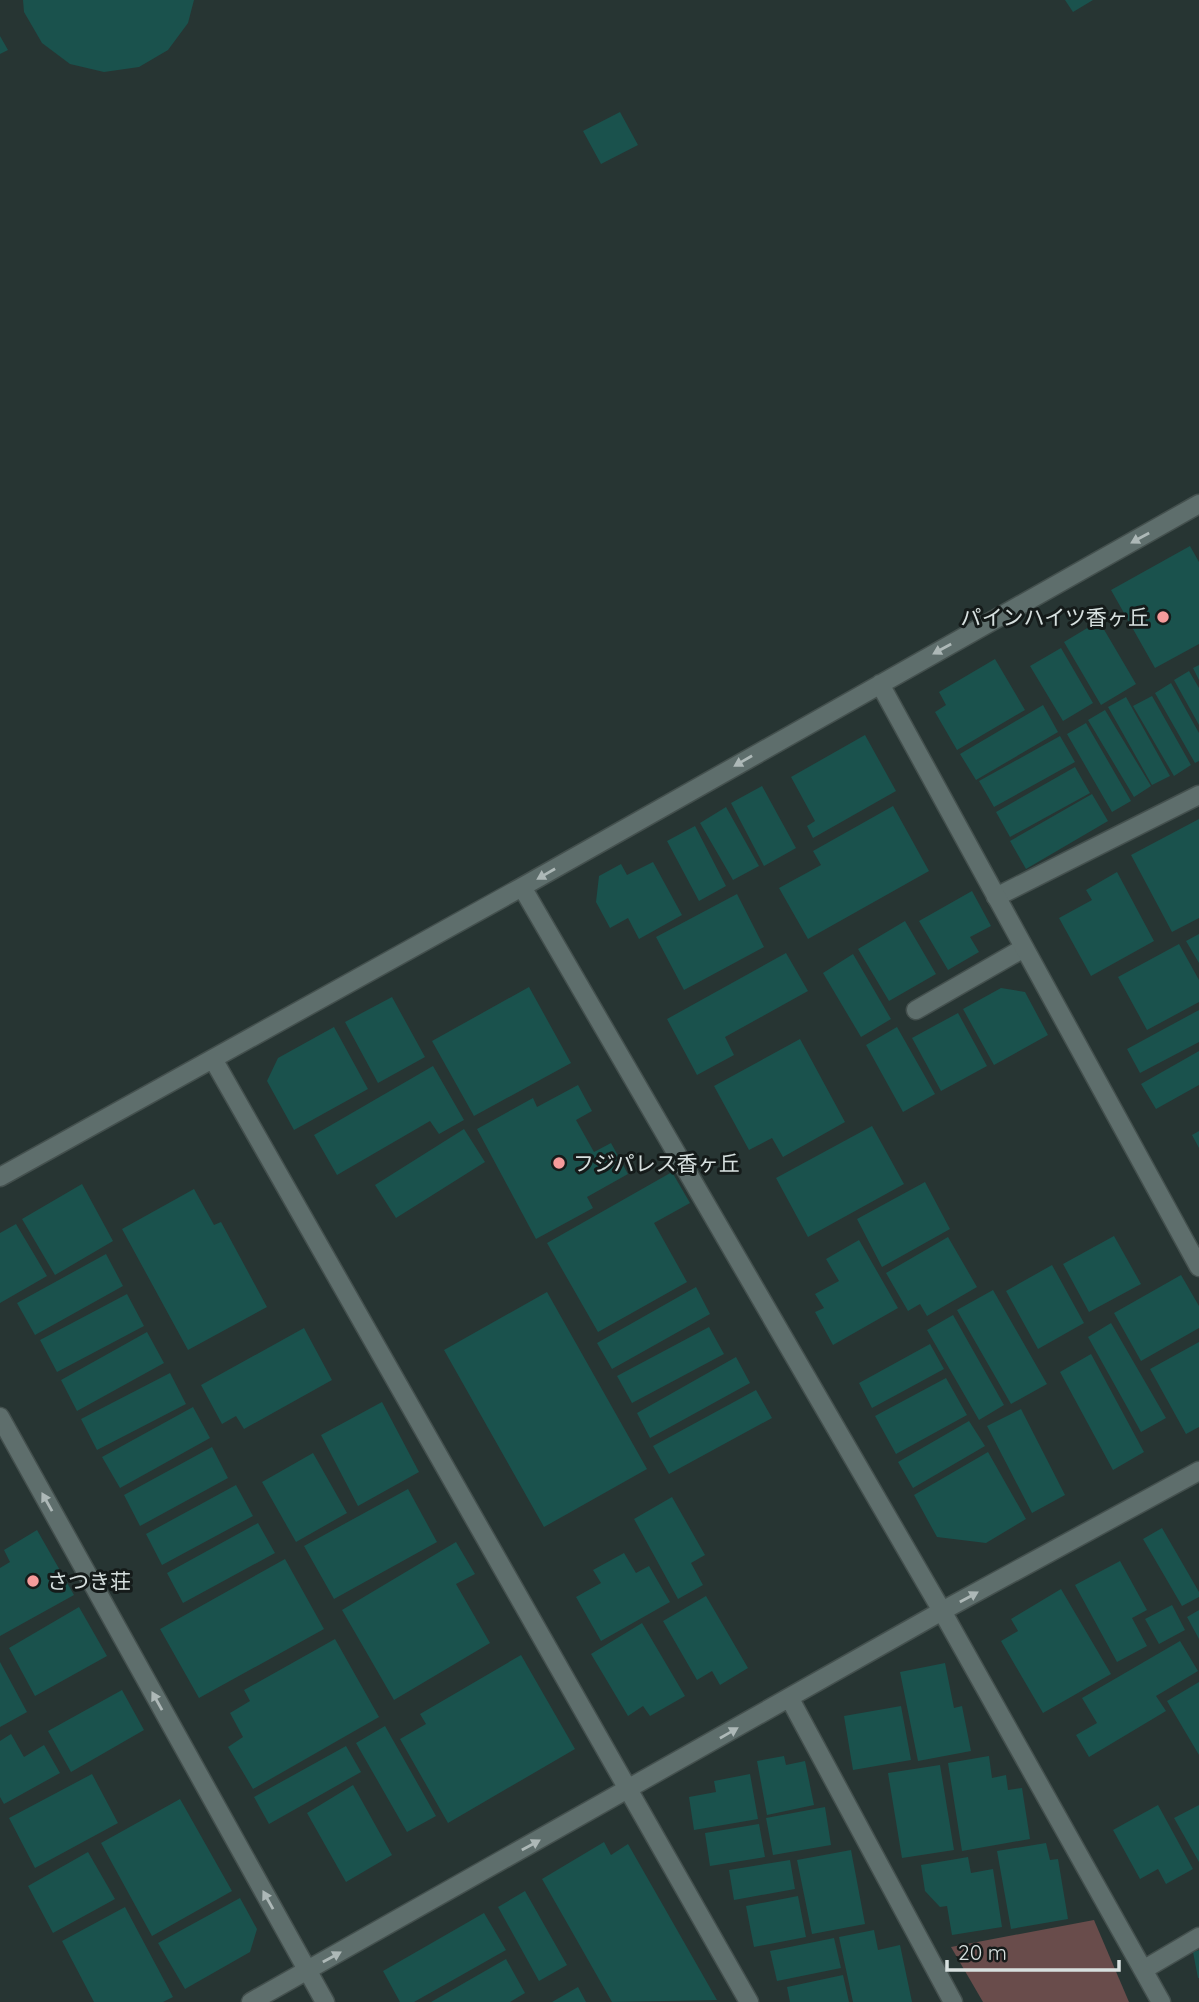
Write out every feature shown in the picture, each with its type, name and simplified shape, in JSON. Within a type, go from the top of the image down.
[{"type":"street","points":[[0,1177],[522,887],[1199,504]]},
{"type":"street","points":[[880,684],[1199,1267]]},
{"type":"street","points":[[996,897],[1199,794]]},
{"type":"street","points":[[522,887],[942,1611],[1161,2002]]},
{"type":"street","points":[[916,1010],[1024,948]]},
{"type":"street","points":[[214,1059],[749,2002]]},
{"type":"street","points":[[0,1417],[325,2002]]},
{"type":"street","points":[[251,2002],[942,1611],[1199,1471]]},
{"type":"street","points":[[790,1699],[953,2002]]},
{"type":"street","points":[[1143,1970],[1199,1937]]},
{"type":"shaded area","points":[[1094,1920],[1129,2002],[983,2002],[951,1947]]},
{"type":"building","points":[[23,0],[194,0],[188,23],[168,50],[139,67],[104,72],[70,64],[42,43],[24,12]]},
{"type":"building","points":[[1065,0],[1093,0],[1073,12]]},
{"type":"building","points":[[0,36],[8,50],[0,54]]},
{"type":"building","points":[[620,112],[638,145],[601,164],[583,131]]},
{"type":"building","name":"パインハイツ香ヶ丘","points":[[1190,546],[1199,562],[1199,644],[1155,668],[1111,590]]},
{"type":"building","points":[[1099,621],[1136,684],[1101,705],[1064,642]]},
{"type":"building","points":[[1061,648],[1093,703],[1063,721],[1030,666]]},
{"type":"building","points":[[995,659],[1025,710],[957,750],[935,712],[946,705],[939,692]]},
{"type":"building","points":[[1199,665],[1199,680],[1193,668]]},
{"type":"building","points":[[1189,671],[1199,688],[1199,725],[1174,680]]},
{"type":"building","points":[[1171,683],[1199,733],[1199,761],[1195,763],[1155,693]]},
{"type":"building","points":[[1152,696],[1191,765],[1174,776],[1133,706]]},
{"type":"building","points":[[1126,697],[1170,776],[1152,785],[1108,707]]},
{"type":"building","points":[[1043,705],[1058,732],[976,780],[960,754]]},
{"type":"building","points":[[1105,710],[1151,786],[1134,797],[1088,720]]},
{"type":"building","points":[[1086,723],[1131,801],[1112,812],[1067,734]]},
{"type":"building","points":[[865,735],[896,791],[813,838],[807,826],[815,821],[791,777]]},
{"type":"building","points":[[1060,736],[1075,762],[994,807],[979,781]]},
{"type":"building","points":[[1075,767],[1090,793],[1010,837],[996,812]]},
{"type":"building","points":[[762,786],[796,848],[764,866],[731,803]]},
{"type":"building","points":[[1092,794],[1108,821],[1026,869],[1010,841]]},
{"type":"building","points":[[893,806],[929,871],[808,939],[779,888],[821,865],[813,851]]},
{"type":"building","points":[[726,807],[759,866],[733,880],[700,823]]},
{"type":"building","points":[[1199,819],[1199,918],[1172,932],[1131,855]]},
{"type":"building","points":[[695,826],[726,886],[699,901],[667,841]]},
{"type":"building","points":[[653,862],[682,915],[639,939],[628,918],[610,928],[596,902],[599,876],[621,864],[627,875]]},
{"type":"building","points":[[1117,872],[1154,941],[1091,976],[1059,918],[1092,900],[1086,890]]},
{"type":"building","points":[[972,891],[991,926],[970,937],[979,952],[948,970],[919,921]]},
{"type":"building","points":[[737,894],[764,947],[684,990],[656,937]]},
{"type":"building","points":[[905,921],[936,974],[889,1001],[858,949]]},
{"type":"building","points":[[1199,934],[1199,963],[1186,941]]},
{"type":"building","points":[[1179,944],[1199,980],[1199,1002],[1147,1030],[1118,977]]},
{"type":"building","points":[[786,953],[808,991],[725,1037],[734,1055],[697,1075],[667,1019]]},
{"type":"building","points":[[853,954],[891,1019],[861,1037],[823,973]]},
{"type":"building","points":[[529,987],[571,1063],[474,1116],[432,1041]]},
{"type":"building","points":[[1001,988],[1025,992],[1048,1035],[994,1065],[963,1009]]},
{"type":"building","points":[[392,997],[425,1057],[378,1083],[345,1022]]},
{"type":"building","points":[[1199,1010],[1199,1042],[1140,1073],[1127,1049]]},
{"type":"building","points":[[958,1013],[987,1066],[941,1091],[912,1038]]},
{"type":"building","points":[[334,1027],[368,1089],[294,1130],[267,1081],[278,1058]]},
{"type":"building","points":[[897,1027],[935,1094],[903,1112],[866,1045]]},
{"type":"building","points":[[800,1039],[845,1122],[783,1157],[772,1138],[749,1150],[714,1086]]},
{"type":"building","points":[[1199,1051],[1199,1085],[1156,1109],[1141,1084]]},
{"type":"building","points":[[433,1066],[464,1120],[439,1134],[430,1121],[337,1175],[314,1135]]},
{"type":"building","name":"フジパレス香ヶ丘","points":[[578,1085],[592,1111],[576,1120],[594,1152],[611,1143],[628,1174],[587,1197],[593,1208],[536,1239],[477,1129],[533,1098],[537,1107]]},
{"type":"building","points":[[872,1126],[904,1184],[808,1237],[776,1178]]},
{"type":"building","points":[[464,1129],[485,1162],[396,1218],[375,1185]]},
{"type":"building","points":[[1199,1131],[1199,1148],[1192,1135]]},
{"type":"building","points":[[672,1172],[690,1203],[654,1223],[687,1282],[598,1332],[547,1243]]},
{"type":"building","points":[[925,1182],[950,1229],[882,1267],[857,1219]]},
{"type":"building","points":[[82,1184],[113,1241],[55,1275],[22,1219]]},
{"type":"building","points":[[194,1189],[214,1225],[221,1222],[267,1307],[188,1350],[122,1229]]},
{"type":"building","points":[[16,1224],[47,1276],[0,1303],[0,1233]]},
{"type":"building","points":[[1114,1236],[1141,1284],[1089,1312],[1063,1264]]},
{"type":"building","points":[[948,1237],[977,1287],[927,1316],[920,1304],[908,1311],[886,1273]]},
{"type":"building","points":[[859,1240],[898,1308],[833,1345],[815,1312],[824,1308],[815,1294],[839,1281],[826,1259]]},
{"type":"building","points":[[106,1254],[123,1286],[35,1335],[17,1303]]},
{"type":"building","points":[[1052,1265],[1084,1323],[1038,1349],[1006,1291]]},
{"type":"building","points":[[1181,1275],[1199,1306],[1199,1328],[1141,1361],[1114,1313]]},
{"type":"building","points":[[696,1287],[710,1314],[612,1369],[597,1343]]},
{"type":"building","points":[[993,1290],[1047,1384],[1011,1404],[957,1310]]},
{"type":"building","points":[[547,1292],[647,1469],[544,1527],[444,1350]]},
{"type":"building","points":[[127,1294],[144,1326],[57,1372],[40,1340]]},
{"type":"building","points":[[953,1315],[1004,1405],[979,1420],[927,1330]]},
{"type":"building","points":[[1111,1323],[1166,1418],[1141,1432],[1088,1337]]},
{"type":"building","points":[[709,1327],[724,1354],[632,1403],[617,1376]]},
{"type":"building","points":[[304,1328],[332,1380],[244,1429],[236,1416],[222,1424],[201,1385]]},
{"type":"building","points":[[147,1332],[164,1363],[77,1411],[61,1380]]},
{"type":"building","points":[[1199,1342],[1199,1427],[1186,1434],[1150,1369]]},
{"type":"building","points":[[930,1344],[944,1369],[872,1408],[859,1383]]},
{"type":"building","points":[[1091,1354],[1144,1452],[1113,1470],[1060,1372]]},
{"type":"building","points":[[736,1357],[750,1383],[650,1438],[637,1413]]},
{"type":"building","points":[[170,1373],[186,1404],[97,1450],[81,1419]]},
{"type":"building","points":[[946,1378],[967,1415],[896,1454],[875,1416]]},
{"type":"building","points":[[756,1390],[772,1418],[669,1474],[653,1446]]},
{"type":"building","points":[[382,1402],[419,1472],[358,1506],[321,1435]]},
{"type":"building","points":[[193,1407],[210,1438],[120,1488],[102,1457]]},
{"type":"building","points":[[1021,1409],[1065,1495],[1032,1513],[987,1426]]},
{"type":"building","points":[[969,1421],[985,1446],[913,1488],[898,1462]]},
{"type":"building","points":[[212,1447],[228,1478],[140,1526],[124,1495]]},
{"type":"building","points":[[988,1452],[1026,1519],[986,1543],[937,1537],[914,1495]]},
{"type":"building","points":[[313,1453],[347,1513],[296,1542],[262,1482]]},
{"type":"building","points":[[236,1485],[253,1516],[162,1565],[146,1534]]},
{"type":"building","points":[[408,1489],[437,1542],[334,1599],[304,1546]]},
{"type":"building","points":[[672,1497],[705,1555],[691,1563],[703,1585],[678,1599],[634,1519]]},
{"type":"building","points":[[258,1523],[275,1553],[183,1603],[167,1573]]},
{"type":"building","points":[[1162,1528],[1199,1592],[1199,1597],[1182,1606],[1143,1539]]},
{"type":"building","name":"さつき荘","points":[[37,1530],[74,1595],[0,1636],[0,1568],[10,1562],[4,1550]]},
{"type":"building","points":[[456,1542],[475,1574],[456,1584],[490,1643],[394,1700],[342,1610]]},
{"type":"building","points":[[624,1553],[636,1573],[649,1566],[670,1602],[601,1641],[576,1597],[601,1583],[593,1570]]},
{"type":"building","points":[[285,1559],[324,1629],[199,1698],[160,1629]]},
{"type":"building","points":[[1120,1561],[1147,1610],[1132,1618],[1147,1646],[1117,1662],[1075,1585]]},
{"type":"building","points":[[1061,1589],[1111,1674],[1043,1713],[1001,1641],[1018,1631],[1011,1619]]},
{"type":"building","points":[[706,1596],[748,1668],[720,1685],[712,1671],[697,1680],[663,1621]]},
{"type":"building","points":[[1172,1605],[1185,1630],[1159,1644],[1145,1619]]},
{"type":"building","points":[[79,1607],[107,1656],[35,1696],[9,1648]]},
{"type":"building","points":[[1199,1610],[1199,1639],[1187,1617]]},
{"type":"building","points":[[642,1623],[685,1696],[650,1716],[643,1706],[628,1716],[591,1654]]},
{"type":"building","points":[[335,1639],[379,1717],[253,1789],[228,1747],[243,1737],[230,1713],[250,1701],[244,1690]]},
{"type":"building","points":[[1180,1641],[1198,1671],[1156,1696],[1166,1711],[1089,1757],[1076,1735],[1097,1723],[1082,1698]]},
{"type":"building","points":[[521,1655],[575,1749],[448,1823],[400,1739],[426,1724],[420,1714]]},
{"type":"building","points":[[0,1662],[27,1712],[0,1727]]},
{"type":"building","points":[[945,1663],[954,1708],[962,1706],[971,1751],[918,1761],[900,1672]]},
{"type":"building","points":[[1199,1682],[1199,1755],[1167,1701]]},
{"type":"building","points":[[122,1690],[144,1730],[71,1772],[48,1731]]},
{"type":"building","points":[[901,1706],[911,1760],[853,1770],[844,1716]]},
{"type":"building","points":[[385,1726],[436,1816],[407,1832],[356,1743]]},
{"type":"building","points":[[11,1734],[24,1757],[44,1745],[60,1773],[4,1804],[0,1797],[0,1741]]},
{"type":"building","points":[[346,1746],[361,1772],[269,1824],[254,1797]]},
{"type":"building","points":[[784,1756],[786,1765],[805,1761],[814,1805],[767,1815],[757,1761]]},
{"type":"building","points":[[989,1756],[992,1778],[1006,1775],[1008,1790],[1022,1788],[1030,1839],[962,1851],[948,1763]]},
{"type":"building","points":[[940,1765],[954,1850],[902,1858],[888,1773]]},
{"type":"building","points":[[92,1774],[118,1823],[35,1868],[9,1818]]},
{"type":"building","points":[[750,1774],[758,1819],[694,1830],[689,1797],[716,1792],[714,1781]]},
{"type":"building","points":[[353,1785],[392,1855],[346,1882],[307,1813]]},
{"type":"building","points":[[180,1799],[232,1891],[152,1936],[101,1843]]},
{"type":"building","points":[[1158,1805],[1193,1869],[1166,1884],[1158,1869],[1140,1879],[1113,1830]]},
{"type":"building","points":[[1199,1805],[1199,1862],[1174,1818]]},
{"type":"building","points":[[825,1807],[831,1845],[773,1855],[766,1818]]},
{"type":"building","points":[[759,1824],[765,1857],[710,1866],[705,1833]]},
{"type":"building","points":[[604,1842],[611,1855],[628,1844],[717,2000],[612,2002],[542,1879]]},
{"type":"building","points":[[1046,1843],[1050,1860],[1058,1859],[1068,1919],[1011,1929],[997,1851]]},
{"type":"building","points":[[851,1850],[865,1924],[812,1934],[797,1860]]},
{"type":"building","points":[[88,1852],[115,1899],[53,1933],[28,1886]]},
{"type":"building","points":[[968,1857],[971,1873],[993,1869],[1002,1927],[952,1935],[947,1906],[940,1907],[925,1891],[921,1865]]},
{"type":"building","points":[[790,1860],[795,1889],[734,1900],[729,1870]]},
{"type":"building","points":[[525,1891],[567,1965],[539,1981],[498,1907]]},
{"type":"building","points":[[798,1896],[806,1937],[754,1947],[746,1906]]},
{"type":"building","points":[[240,1898],[257,1929],[250,1952],[185,1989],[158,1943]]},
{"type":"building","points":[[125,1907],[173,1997],[163,2002],[94,2002],[62,1941]]},
{"type":"building","points":[[484,1913],[506,1950],[414,2002],[400,2002],[383,1971]]},
{"type":"building","points":[[874,1930],[878,1950],[900,1945],[912,2002],[853,2002],[839,1937]]},
{"type":"building","points":[[834,1938],[841,1968],[777,1981],[770,1951]]},
{"type":"building","points":[[1199,1950],[1199,1978],[1198,1978],[1193,1952]]},
{"type":"building","points":[[506,1959],[525,1993],[510,2002],[431,2002]]},
{"type":"building","points":[[843,1975],[849,2002],[790,2002],[787,1987]]},
{"type":"building","points":[[578,1987],[586,2002],[552,2002]]},
{"type":"place","name":"パインハイツ香ヶ丘","points":[[1163,617]]},
{"type":"place","name":"フジパレス香ヶ丘","points":[[559,1163]]},
{"type":"place","name":"さつき荘","points":[[33,1581]]}]
